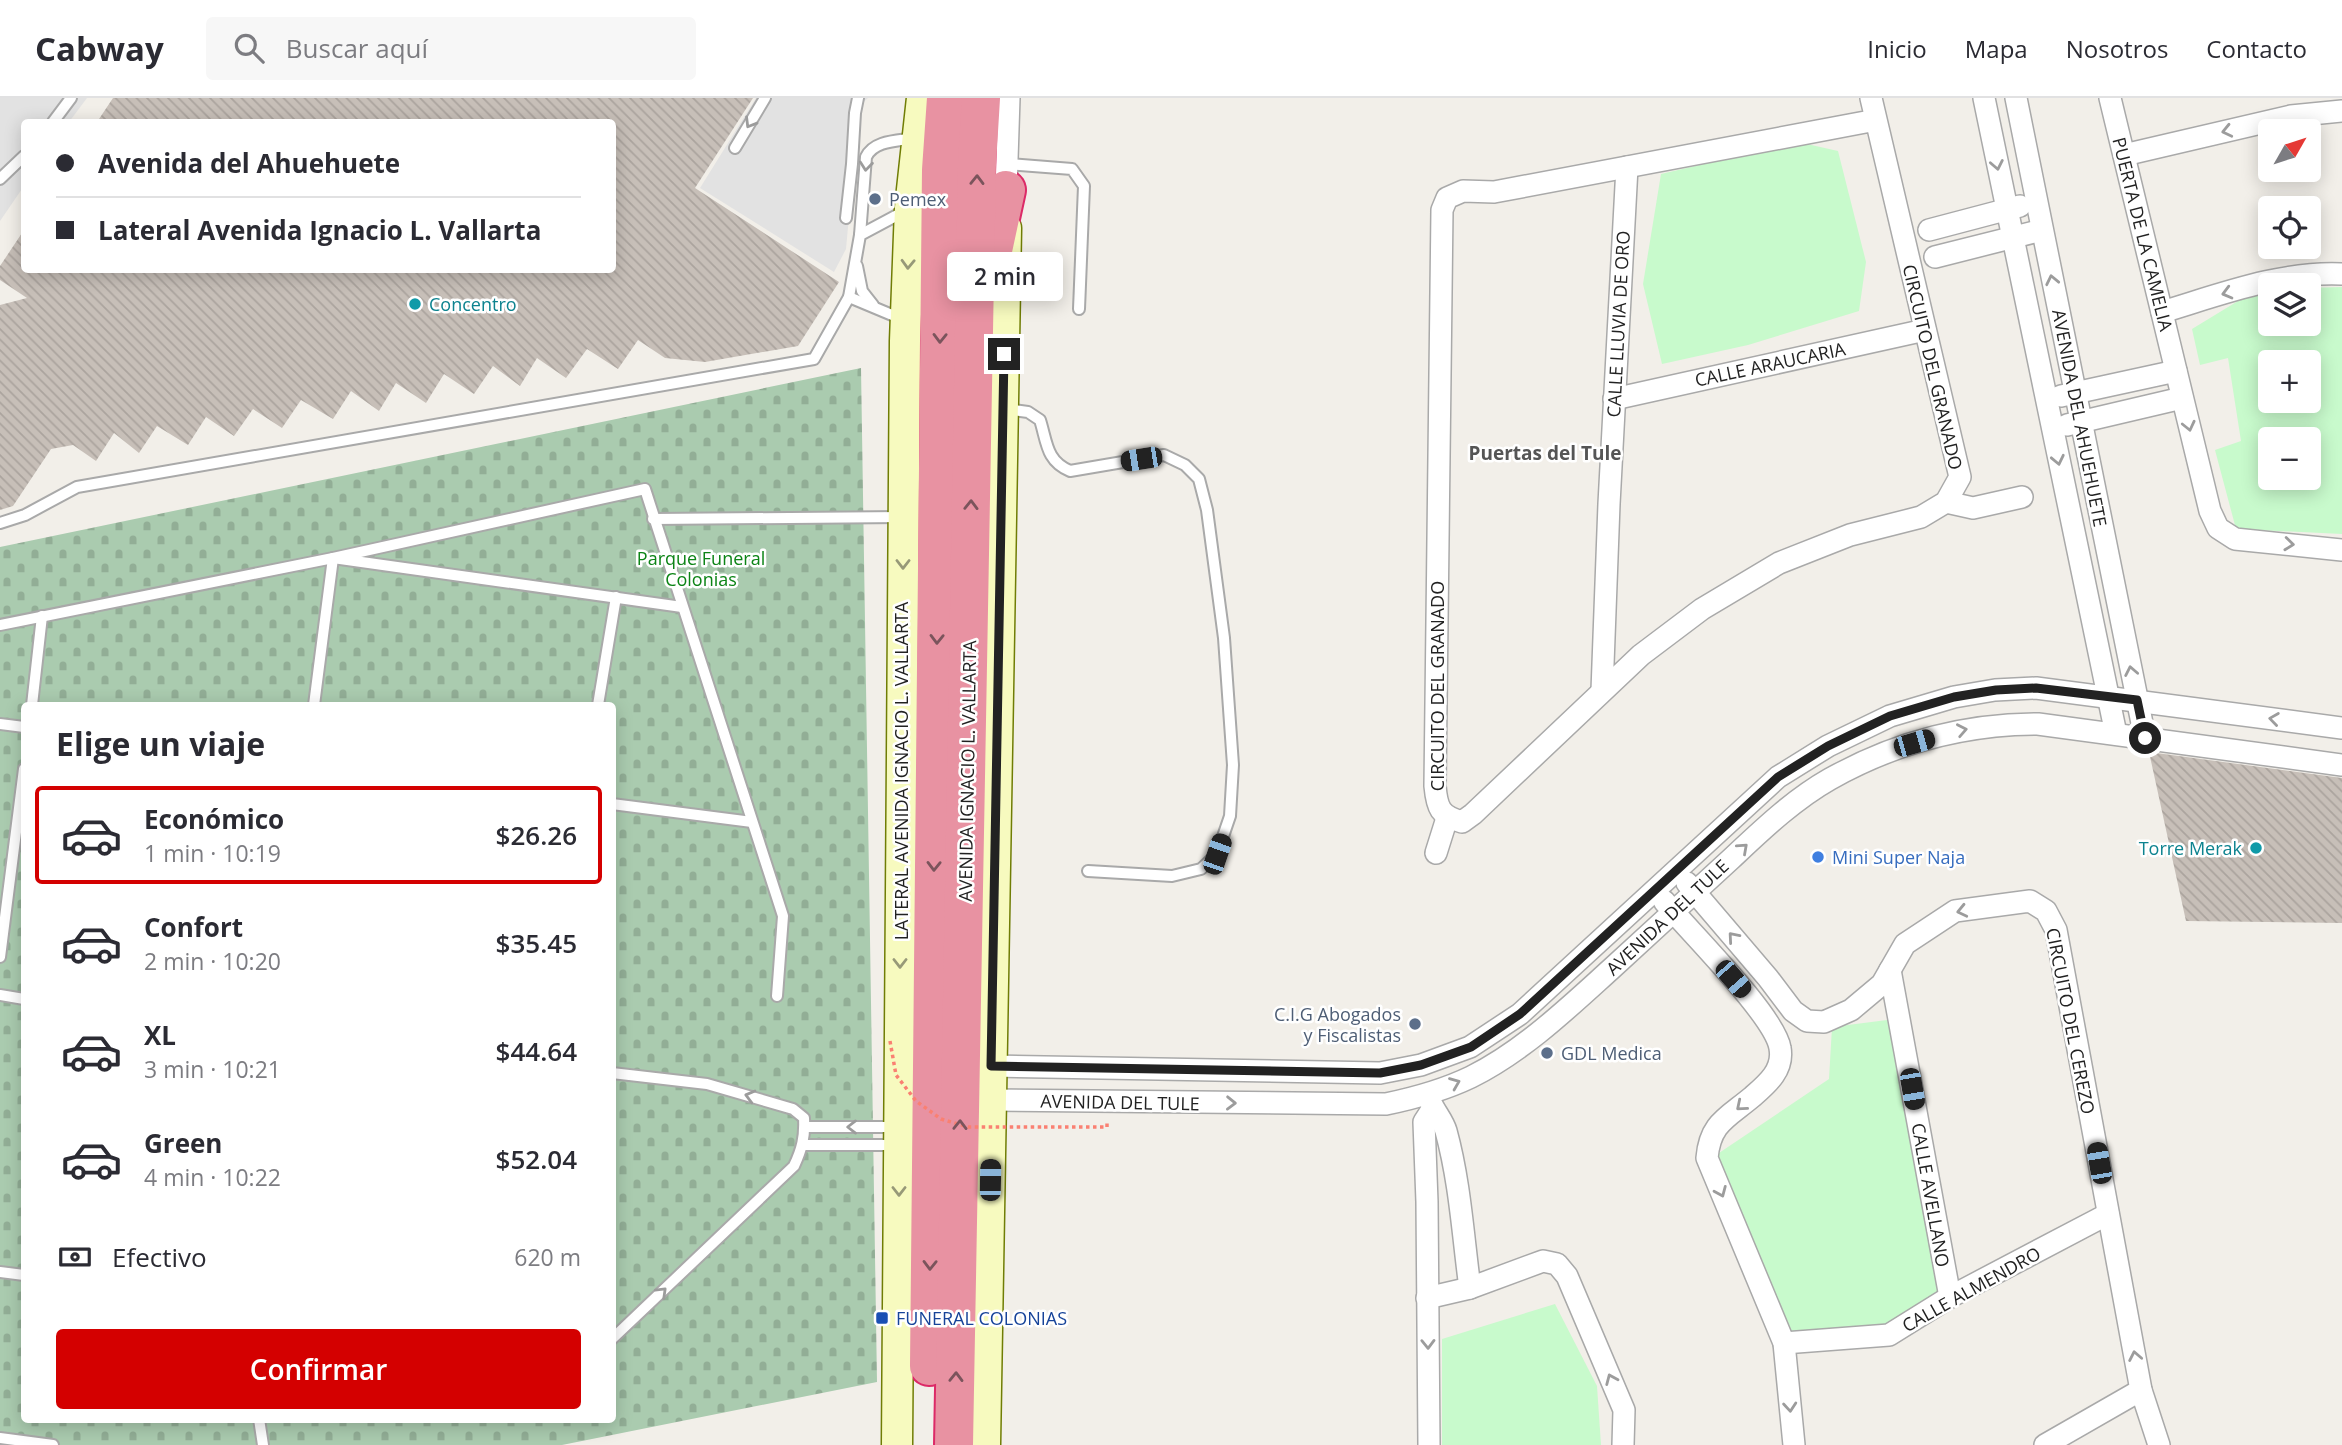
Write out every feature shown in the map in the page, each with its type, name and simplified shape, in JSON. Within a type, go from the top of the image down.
[{"type":"highway","name":"AVENIDA IGNACIO L. VALLARTA","points":[[954,1445],[977,164],[981,98]]},
{"type":"highway","name":"AVENIDA IGNACIO L. VALLARTA","points":[[925,100],[941,170],[929,1445]]},
{"type":"highway","points":[[974,343],[1007,177]]},
{"type":"street","points":[[985,1445],[1009,98]]},
{"type":"street","name":"CIRCUITO DEL GRANADO","points":[[1871,98],[1876,120],[1919,232],[1925,259],[1925,330],[1960,477],[1946,502]]},
{"type":"street","name":"AVENIDA DEL AHUEHUETE","points":[[1984,98],[2116,734]]},
{"type":"street","name":"AVENIDA DEL AHUEHUETE","points":[[2016,98],[2145,738]]},
{"type":"street","name":"PUERTA DE LA CAMELIA","points":[[2110,98],[2210,511],[2218,528],[2235,538],[2342,550]]},
{"type":"street","name":"LATERAL AVENIDA IGNACIO L. VALLARTA","points":[[897,1445],[906,321],[910,208],[925,100]]},
{"type":"street","points":[[2124,155],[2291,116],[2342,111]]},
{"type":"street","name":"CIRCUITO DEL GRANADO","points":[[1447,818],[1437,804],[1435,786],[1442,210],[1447,198],[1463,191],[1494,192],[1876,120]]},
{"type":"street","name":"CALLE LLUVIA DE ORO","points":[[1602,691],[1626,166]]},
{"type":"street","points":[[1919,232],[2036,202]]},
{"type":"street","points":[[1925,259],[2042,230]]},
{"type":"street","points":[[2162,313],[2284,279],[2323,273],[2342,274]]},
{"type":"street","name":"CALLE ARAUCARIA","points":[[1614,399],[1925,330]]},
{"type":"street","points":[[2046,399],[2176,371]]},
{"type":"street","points":[[2116,384],[2122,412]]},
{"type":"street","points":[[2052,429],[2182,398]]},
{"type":"street","points":[[1436,853],[1447,818],[1462,822],[1473,814],[1651,647],[1702,609],[1751,579],[1780,563],[1850,535],[1921,517],[1946,502],[1973,508],[2022,497]]},
{"type":"street","name":"AVENIDA DEL TULE","points":[[991,1066],[1380,1073],[1421,1065],[1471,1047],[1520,1014],[1778,777],[1828,746],[1890,716],[1954,697],[1996,690],[2036,688],[2342,728]]},
{"type":"street","name":"AVENIDA DEL TULE","points":[[991,1100],[1386,1104],[1430,1101],[1522,1046],[1572,1005],[1781,813],[1829,779],[1891,750],[1958,730],[1998,724],[2038,724],[2342,765]]},
{"type":"street","points":[[1677,870],[1793,1011],[1772,1029]]},
{"type":"street","points":[[1656,890],[1747,996],[1772,1029],[1780,1048],[1779,1067],[1767,1084],[1714,1128],[1709,1139],[1707,1158],[1784,1343],[1794,1445]]},
{"type":"street","name":"CIRCUITO DEL CEREZO","points":[[1793,1011],[1808,1021],[1824,1023],[1851,1010],[1882,984],[1905,944],[1955,911],[2030,901],[2046,911],[2056,930],[2141,1390],[2159,1445]]},
{"type":"street","name":"CALLE AVELLANO","points":[[1890,970],[1950,1297]]},
{"type":"street","points":[[1421,1065],[1430,1101],[1446,1128],[1470,1288]]},
{"type":"street","points":[[1429,1445],[1423,1122],[1430,1101]]},
{"type":"street","points":[[1426,1183],[1455,1180]]},
{"type":"street","name":"CALLE ALMENDRO","points":[[1784,1343],[1889,1335],[1950,1297],[2109,1214]]},
{"type":"street","points":[[1427,1250],[1464,1244]]},
{"type":"street","points":[[1427,1298],[1470,1288],[1543,1261],[1557,1264],[1567,1276],[1624,1410],[1623,1445]]},
{"type":"street","points":[[2045,1445],[2141,1390]]},
{"type":"lane","points":[[54,119],[71,98]]},
{"type":"lane","points":[[735,148],[765,98]]},
{"type":"lane","points":[[846,218],[858,98]]},
{"type":"lane","points":[[0,523],[25,514],[77,487],[814,359],[849,297],[860,235],[866,157],[870,148],[878,144],[918,137]]},
{"type":"lane","points":[[0,179],[21,159]]},
{"type":"lane","points":[[1007,177],[1072,169],[1079,176],[1083,186],[1079,309]]},
{"type":"lane","points":[[860,235],[910,208]]},
{"type":"lane","points":[[855,260],[862,290],[878,309]]},
{"type":"lane","points":[[849,297],[906,321]]},
{"type":"lane","points":[[1003,409],[1036,415],[1054,461],[1059,467],[1070,471],[1164,455],[1185,466],[1199,479],[1207,510],[1226,664],[1233,765],[1230,816],[1217,854],[1201,869],[1172,876],[1088,871]]},
{"type":"lane","points":[[0,625],[333,558],[645,489],[783,916],[777,996]]},
{"type":"lane","points":[[653,519],[903,517]]},
{"type":"lane","points":[[333,558],[682,607]]},
{"type":"lane","points":[[314,702],[333,558]]},
{"type":"lane","points":[[598,702],[615,597]]},
{"type":"lane","points":[[32,702],[42,616]]},
{"type":"lane","points":[[0,724],[21,727]]},
{"type":"lane","points":[[0,957],[21,792]]},
{"type":"lane","points":[[616,805],[751,822]]},
{"type":"lane","points":[[0,995],[21,998]]},
{"type":"lane","points":[[616,1073],[707,1084],[778,1104],[793,1109],[804,1118],[805,1127],[804,1145],[794,1166],[616,1335]]},
{"type":"lane","points":[[805,1127],[899,1136]]},
{"type":"lane","points":[[804,1145],[899,1136]]},
{"type":"lane","points":[[0,1272],[21,1275]]},
{"type":"lane","points":[[260,1423],[263,1445]]},
{"type":"lane","points":[[0,1438],[53,1445]]},
{"type":"path","points":[[890,1041],[896,1075],[916,1101],[941,1119],[968,1127],[1044,1127]]},
{"type":"green space","points":[[1798,142],[1838,151],[1866,262],[1859,311],[1748,345],[1662,364],[1643,284],[1661,174]]},
{"type":"green space","points":[[2342,287],[2342,534],[2236,529],[2215,450],[2241,441],[2228,358],[2200,365],[2192,329],[2256,290],[2258,336],[2321,336],[2321,288]]},
{"type":"green space","name":"Parque Funeral Colonias","points":[[861,368],[877,1382],[562,1445],[0,1445],[0,547]]},
{"type":"green space","points":[[1895,1019],[1944,1292],[1890,1325],[1789,1337],[1716,1155],[1829,1079],[1832,1027]]},
{"type":"green space","points":[[1555,1304],[1597,1386],[1601,1445],[1442,1445],[1442,1339]]},
{"type":"shaded area","points":[[0,98],[87,98],[71,119],[21,119],[21,190],[0,221]]},
{"type":"shaded area","points":[[756,98],[868,98],[859,106],[846,249],[834,272],[700,188]]},
{"type":"building","name":"Concentro","points":[[113,98],[753,98],[695,188],[839,282],[798,346],[705,362],[665,358],[638,340],[618,369],[587,349],[566,378],[537,358],[520,386],[493,366],[474,394],[444,374],[426,403],[396,383],[379,411],[351,391],[333,419],[301,400],[282,428],[253,409],[234,436],[206,417],[188,445],[157,426],[139,453],[114,433],[96,461],[73,445],[51,449],[13,506],[0,510],[0,305],[27,298],[0,280],[0,266],[21,234],[21,273],[616,273],[616,119],[99,119]]},
{"type":"building","name":"Torre Merak","points":[[2149,752],[2342,778],[2342,923],[2186,921]]},
{"type":"place","name":"Pemex","points":[[875,199]]},
{"type":"place","name":"Concentro","points":[[415,304]]},
{"type":"place","name":"Torre Merak","points":[[2256,848]]},
{"type":"place","name":"Mini Super Naja","points":[[1818,857]]},
{"type":"place","name":"C.I.G Abogados y Fiscalistas","points":[[1415,1024]]},
{"type":"place","name":"GDL Medica","points":[[1547,1053]]},
{"type":"place","name":"FUNERAL COLONIAS","points":[[882,1318]]},
{"type":"district","name":"Puertas del Tule","points":[[1545,453]]},
{"type":"route","points":[[1004,354],[991,1066],[1380,1073],[1421,1065],[1471,1047],[1520,1014],[1778,777],[1828,746],[1890,716],[1954,697],[1996,690],[2036,688],[2137,700],[2145,738]]}]
